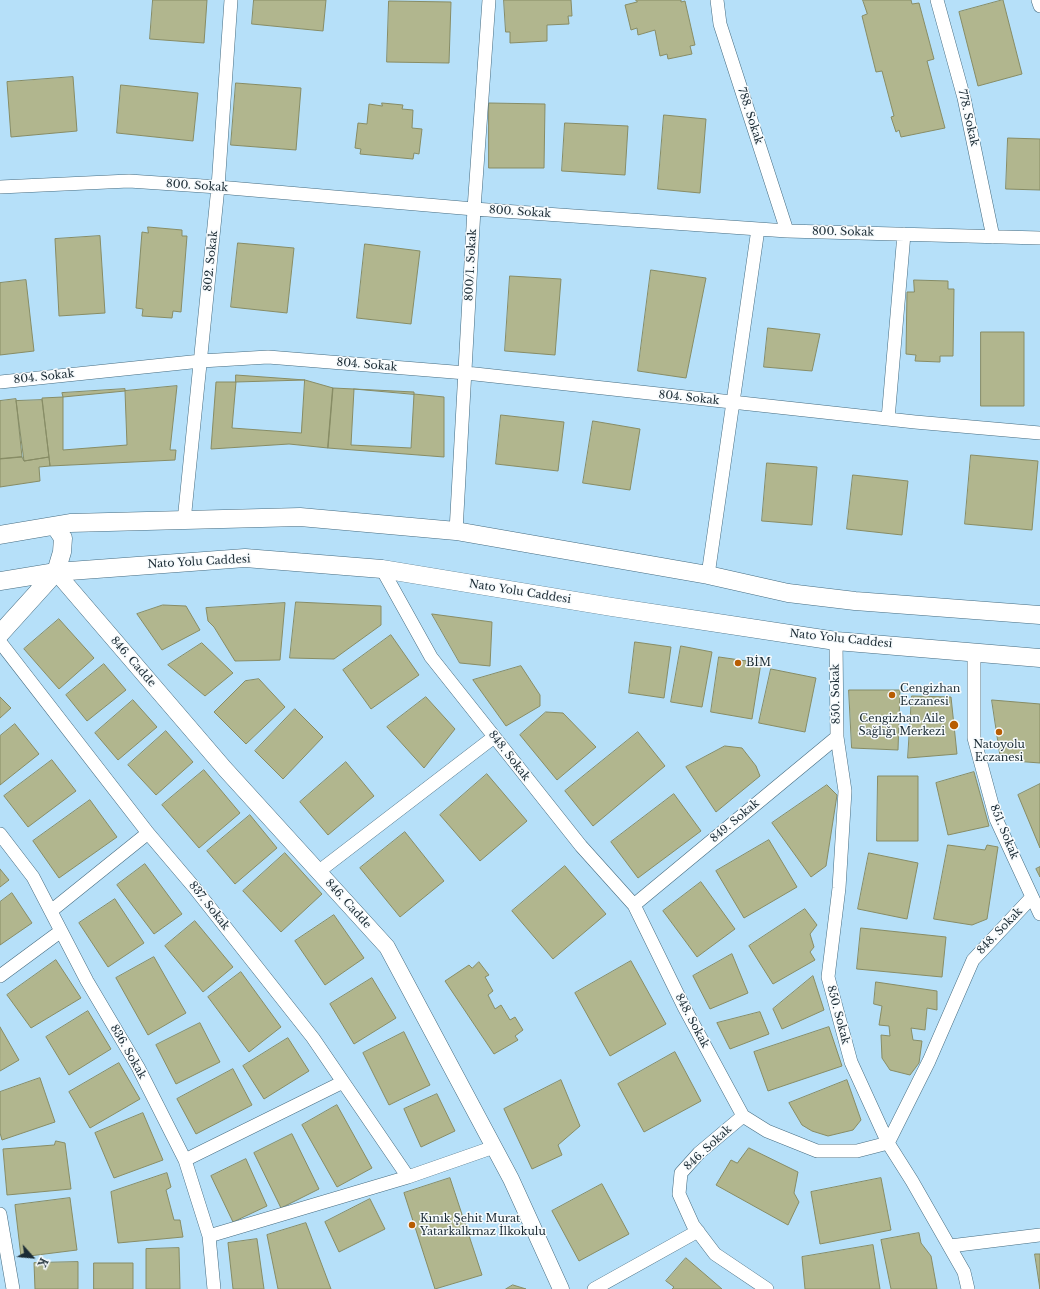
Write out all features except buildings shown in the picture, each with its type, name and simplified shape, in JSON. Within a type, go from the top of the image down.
[{"type":"main road","points":[[0,535],[70,524],[300,517],[456,531],[708,575],[788,592],[855,601],[1040,615]]},
{"type":"main road","points":[[0,634],[56,572],[62,552],[63,538],[55,526]]},
{"type":"main road","name":"Nato Yolu Caddesi","points":[[0,581],[56,572],[245,558],[382,570],[836,641],[1040,658]]},
{"type":"street","name":"802. Sokak","points":[[184,521],[218,187],[231,0]]},
{"type":"street","name":"800/1. Sokak","points":[[456,531],[474,209],[489,0]]},
{"type":"street","name":"788. Sokak","points":[[717,0],[720,24],[787,231]]},
{"type":"street","name":"778. Sokak","points":[[937,0],[964,98],[993,237]]},
{"type":"street","points":[[1038,0],[1040,6]]},
{"type":"street","name":"800. Sokak","points":[[0,187],[129,181],[218,187],[474,209],[787,231],[1040,238]]},
{"type":"street","name":"804. Sokak","points":[[708,575],[758,229]]},
{"type":"street","points":[[888,419],[904,234]]},
{"type":"street","name":"804. Sokak","points":[[0,382],[201,361],[268,357],[466,373],[733,403],[1040,433]]},
{"type":"street","name":"848. Sokak","points":[[382,570],[431,657],[581,846],[634,906],[684,1007],[743,1116],[766,1131],[817,1150],[857,1151],[888,1143],[929,1061],[972,960],[1032,897]]},
{"type":"street","name":"846. Cadde","points":[[56,572],[225,769],[387,947],[511,1179],[561,1289]]},
{"type":"street","name":"850. Sokak","points":[[836,641],[837,737],[845,791],[839,888],[828,977],[851,1062],[888,1143],[964,1272],[968,1289]]},
{"type":"street","name":"837. Sokak","points":[[0,642],[148,833],[193,886],[308,1032],[408,1177]]},
{"type":"street","name":"851. Sokak","points":[[974,652],[974,738],[996,819],[1040,914]]},
{"type":"street","points":[[318,872],[494,737]]},
{"type":"street","name":"849. Sokak","points":[[634,906],[837,737]]},
{"type":"street","points":[[51,911],[148,833]]},
{"type":"street","name":"836. Sokak","points":[[0,834],[33,877],[87,981],[138,1067],[185,1160],[209,1236],[214,1289]]},
{"type":"street","points":[[0,976],[61,931]]},
{"type":"street","points":[[185,1160],[343,1082]]},
{"type":"street","name":"846. Sokak","points":[[743,1116],[699,1153],[681,1173],[679,1194],[693,1225],[715,1254],[767,1289]]},
{"type":"street","points":[[209,1236],[408,1177],[494,1147]]},
{"type":"street","points":[[0,1214],[13,1289]]},
{"type":"street","points":[[594,1289],[698,1231]]},
{"type":"street","points":[[950,1246],[1040,1235]]},
{"type":"place","name":"BİM","points":[[738,663]]},
{"type":"place","name":"Cengizhan Eczanesi","points":[[892,695]]},
{"type":"place","name":"Cengizhan Aile Sağlığı Merkezi","points":[[954,725]]},
{"type":"place","name":"Natoyolu Eczanesi","points":[[999,732]]},
{"type":"place","name":"Kınık Şehit Murat Yatarkalkmaz İlkokulu","points":[[412,1225]]}]
